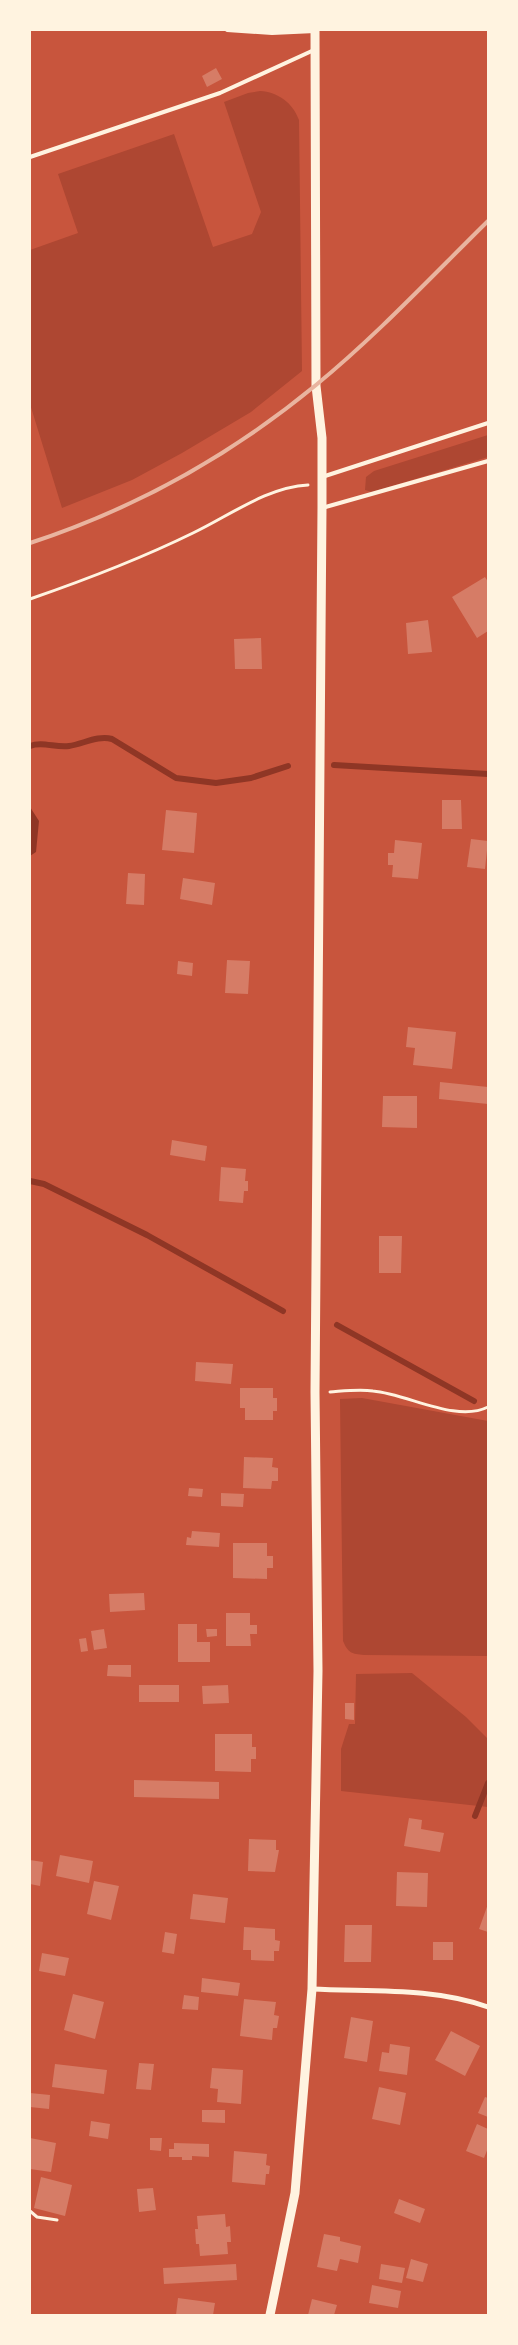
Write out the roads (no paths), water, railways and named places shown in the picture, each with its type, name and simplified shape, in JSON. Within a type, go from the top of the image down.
[{"type":"street","points":[[270,2315],[295,2193],[312,1990],[318,1671],[315,1392],[322,508],[322,438],[316,386],[315,31]]},
{"type":"street","points":[[312,1990],[410,1992],[460,1997],[488,2007]]},
{"type":"lane","points":[[227,30],[272,33],[315,31]]},
{"type":"lane","points":[[30,157],[220,93],[314,50]]},
{"type":"lane","points":[[322,481],[488,423]]},
{"type":"lane","points":[[322,508],[488,461]]},
{"type":"waterway","points":[[30,746],[39,744],[69,746],[107,738],[112,739],[176,778],[216,783],[251,778],[288,766]]},
{"type":"waterway","points":[[334,765],[488,774]]},
{"type":"waterway","points":[[30,1181],[44,1184],[147,1235],[283,1311]]},
{"type":"waterway","points":[[337,1325],[474,1401]]},
{"type":"waterway","points":[[475,1816],[488,1783]]},
{"type":"railway","points":[[30,543],[107,514],[144,497],[216,457],[250,434],[284,410],[339,366],[404,305],[488,221]]}]
